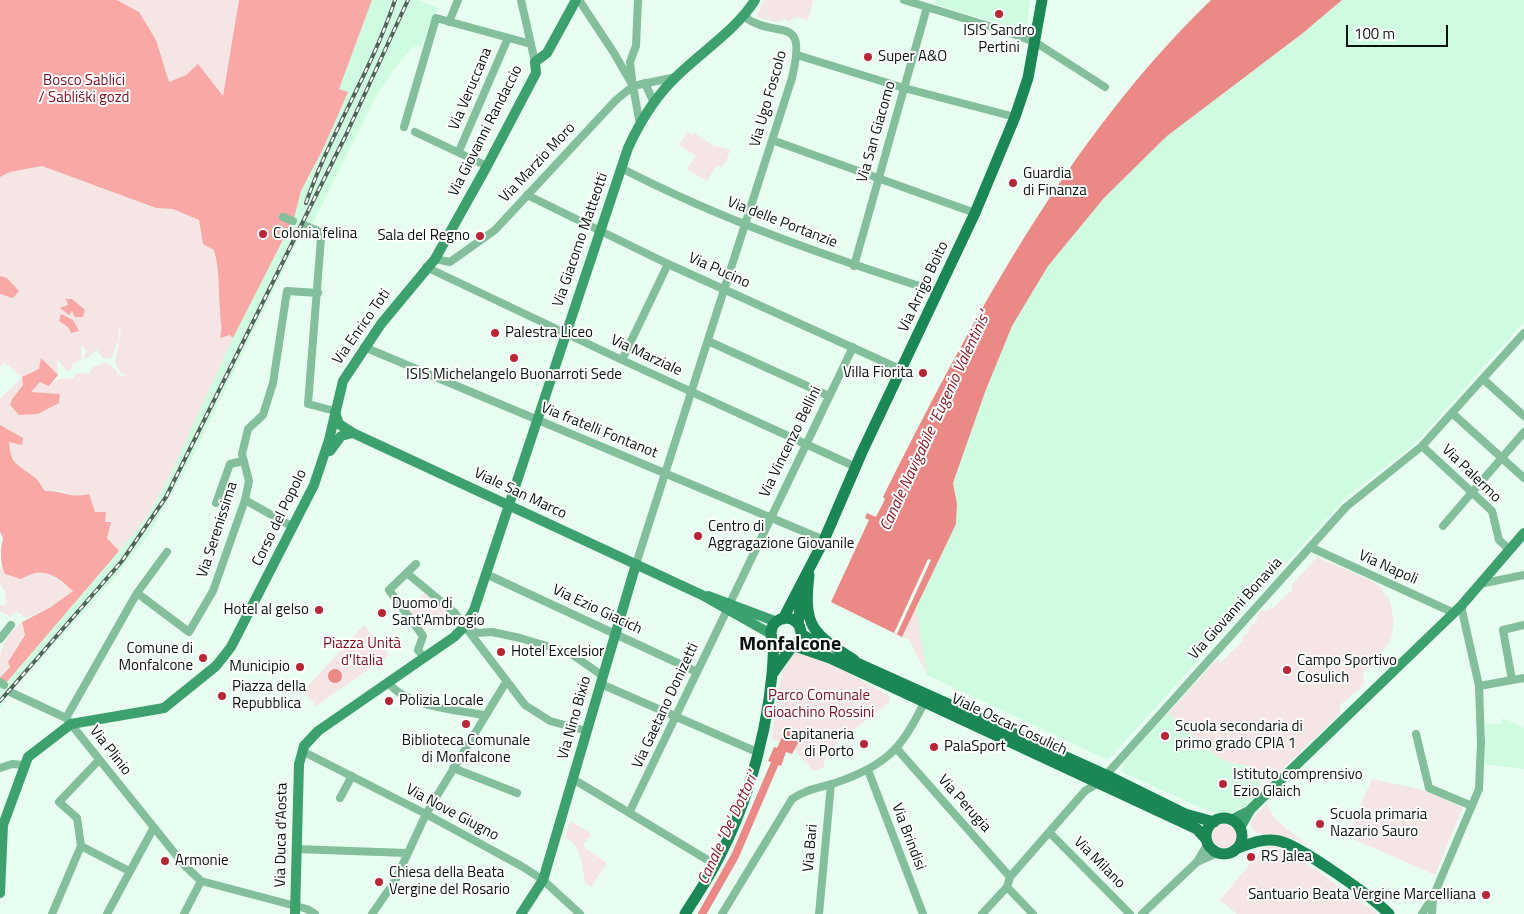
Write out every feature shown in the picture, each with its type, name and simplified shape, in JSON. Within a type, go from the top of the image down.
[{"type":"main road","name":"Via Arrigo Boito","points":[[780,620],[808,574],[856,466],[975,213],[1015,117],[1028,78],[1042,0]]},
{"type":"main road","name":"Via Arrigo Boito","points":[[800,629],[798,610],[808,574]]},
{"type":"main road","points":[[808,574],[807,612],[811,623],[820,636],[858,663]]},
{"type":"main road","points":[[685,914],[716,865],[744,798],[757,752],[773,674],[773,638],[780,620],[790,619],[800,629],[793,647],[773,674]]},
{"type":"main road","name":"Viale Oscar Cosulich","points":[[800,629],[818,646],[858,663],[926,698]]},
{"type":"main road","points":[[773,638],[782,648],[793,647]]},
{"type":"main road","name":"Viale Oscar Cosulich","points":[[793,647],[823,655],[926,698],[1102,779],[1185,814],[1214,822]]},
{"type":"main road","name":"Viale Oscar Cosulich","points":[[1102,779],[1197,829],[1207,841]]},
{"type":"main road","points":[[1259,841],[1237,827],[1219,819],[1208,829],[1207,841],[1217,853],[1228,854],[1238,848],[1259,841],[1278,841],[1296,848],[1391,913]]},
{"type":"main road","points":[[1237,827],[1238,848]]},
{"type":"street","points":[[449,22],[458,0]]},
{"type":"street","name":"Via Giovanni Randaccio","points":[[426,267],[434,259],[487,166],[536,73],[521,0]]},
{"type":"street","points":[[535,62],[547,54],[578,0],[614,53],[633,86]]},
{"type":"street","points":[[638,0],[636,46],[630,62],[640,124]]},
{"type":"street","name":"Via Giacomo Matteotti","points":[[466,626],[474,610],[628,148],[640,124],[654,103],[676,77],[743,16],[755,0]]},
{"type":"street","points":[[904,0],[1035,42],[1105,88]]},
{"type":"street","name":"Via San Giacomo","points":[[854,266],[927,7]]},
{"type":"street","name":"Via Ugo Foscolo","points":[[636,564],[746,223],[797,55],[796,41],[788,30],[757,25],[743,16]]},
{"type":"street","points":[[404,127],[436,18],[531,44]]},
{"type":"street","name":"Via Veruccana","points":[[459,151],[508,38]]},
{"type":"street","points":[[797,55],[904,88],[1015,117]]},
{"type":"street","name":"Via Marzio Moro","points":[[444,275],[450,262],[495,230],[616,100],[633,86],[676,77]]},
{"type":"street","points":[[645,83],[654,103]]},
{"type":"street","points":[[636,100],[654,103]]},
{"type":"street","points":[[415,132],[459,151],[487,166]]},
{"type":"street","points":[[772,140],[975,213]]},
{"type":"street","name":"Via delle Portanzie","points":[[621,168],[696,205],[854,266],[938,292]]},
{"type":"street","name":"Via Pucino","points":[[527,195],[668,264],[725,288],[902,370]]},
{"type":"street","points":[[283,217],[293,221]]},
{"type":"street","points":[[304,225],[320,232],[321,238],[308,404],[335,411]]},
{"type":"street","points":[[434,259],[450,262]]},
{"type":"street","points":[[622,360],[668,264]]},
{"type":"street","name":"Via Marziale","points":[[426,267],[691,392],[856,466]]},
{"type":"street","name":"Via Enrico Toti","points":[[335,411],[343,381],[364,347],[426,267]]},
{"type":"street","name":"Via Serenissima","points":[[137,593],[189,632],[216,582],[245,500],[249,482],[242,461],[248,429],[263,415],[273,383],[287,291],[318,294]]},
{"type":"street","name":"Via Giovanni Bonavia","points":[[982,914],[1007,887],[1010,877],[1048,832],[1085,791],[1102,779],[1346,508],[1422,446],[1524,333]]},
{"type":"street","points":[[708,341],[829,396]]},
{"type":"street","points":[[1517,341],[1524,347]]},
{"type":"street","name":"Via fratelli Fontanot","points":[[364,347],[824,540]]},
{"type":"street","name":"Via Vincenzo Bellini","points":[[728,607],[805,443],[853,347]]},
{"type":"street","points":[[1483,379],[1524,416]]},
{"type":"street","name":"Viale San Marco","points":[[335,411],[339,424],[353,433],[728,607],[773,638]]},
{"type":"street","name":"Corso del Popolo","points":[[69,721],[164,708],[205,676],[223,658],[239,633],[314,485],[330,440],[335,411]]},
{"type":"street","points":[[1452,413],[1524,478]]},
{"type":"street","points":[[1443,526],[1524,432]]},
{"type":"street","points":[[314,485],[334,443],[341,436],[353,433]]},
{"type":"street","name":"Via Palermo","points":[[1422,446],[1492,511],[1499,540],[1509,549]]},
{"type":"street","points":[[216,503],[230,464],[242,461]]},
{"type":"street","points":[[245,500],[293,527]]},
{"type":"street","points":[[1237,827],[1250,810],[1458,610],[1524,532]]},
{"type":"street","name":"Via Napoli","points":[[1310,547],[1458,610]]},
{"type":"street","points":[[0,894],[1,834],[24,765],[38,748],[69,721],[137,593],[168,552]]},
{"type":"street","points":[[416,564],[408,574],[389,590],[423,636],[418,650],[424,658]]},
{"type":"street","name":"Via Nino Bixio","points":[[521,914],[543,880],[636,564]]},
{"type":"street","points":[[408,574],[454,612],[525,705],[550,722],[587,731]]},
{"type":"street","name":"Via Ezio Giacich","points":[[486,574],[697,672]]},
{"type":"street","points":[[1480,584],[1524,575]]},
{"type":"street","name":"Viale San Marco","points":[[728,607],[780,620]]},
{"type":"street","name":"Via Gaetano Donizetti","points":[[630,813],[728,607]]},
{"type":"street","points":[[1422,914],[1433,897],[1479,789],[1481,743],[1479,686],[1458,610]]},
{"type":"street","points":[[0,639],[11,624]]},
{"type":"street","points":[[301,754],[318,731],[389,683],[466,626]]},
{"type":"street","points":[[466,626],[477,633],[492,632],[520,638],[570,653],[602,680],[676,718],[757,752]]},
{"type":"street","points":[[1512,680],[1503,630],[1524,626]]},
{"type":"street","points":[[1479,686],[1524,678]]},
{"type":"street","points":[[372,914],[395,881],[426,814],[506,682]]},
{"type":"street","points":[[389,683],[394,689],[413,700],[484,716]]},
{"type":"street","points":[[10,692],[69,721]]},
{"type":"street","points":[[722,914],[792,798],[801,792],[831,784],[868,770],[897,749],[926,698]]},
{"type":"street","name":"Via Plinio","points":[[69,721],[185,866],[202,881]]},
{"type":"street","points":[[1416,734],[1429,788],[1472,806]]},
{"type":"street","name":"Via Perugia","points":[[897,749],[1010,877]]},
{"type":"street","name":"Via Nove Giugno","points":[[301,754],[352,776],[426,814],[543,880],[580,914]]},
{"type":"street","name":"Via Duca d'Aosta","points":[[295,911],[301,754]]},
{"type":"street","points":[[52,914],[82,846],[76,818],[59,802],[100,760]]},
{"type":"street","points":[[0,768],[12,764],[24,765]]},
{"type":"street","points":[[453,768],[517,793]]},
{"type":"street","name":"Via Brindisi","points":[[868,770],[923,914]]},
{"type":"street","points":[[340,798],[352,776]]},
{"type":"street","points":[[573,779],[716,865]]},
{"type":"street","name":"Via Bari","points":[[819,914],[831,784]]},
{"type":"street","points":[[107,914],[154,827]]},
{"type":"street","name":"Via Milano","points":[[1048,832],[1130,914]]},
{"type":"street","points":[[1197,862],[1207,841]]},
{"type":"street","points":[[82,846],[129,871]]},
{"type":"street","points":[[296,849],[408,853]]},
{"type":"street","points":[[1144,913],[1197,862],[1217,853]]},
{"type":"street","points":[[184,914],[202,881],[295,911],[307,909],[315,914]]},
{"type":"street","points":[[1007,887],[1033,914]]},
{"type":"street","points":[[1432,914],[1433,897]]},
{"type":"shaded area","points":[[372,0],[418,0],[439,8],[433,17],[421,47],[413,47],[393,70],[373,102],[312,225],[306,223],[193,456],[151,531],[117,575],[11,692],[0,708],[0,690],[145,519],[165,485],[233,338],[294,218],[301,191],[323,149],[347,92],[339,89]]},
{"type":"shaded area","name":"ISIS Sandro Pertini","points":[[936,0],[1030,0],[1027,25],[1015,29],[935,4]]},
{"type":"shaded area","points":[[1342,0],[1524,0],[1524,322],[1414,445],[1347,496],[1108,760],[927,675],[916,608],[956,524],[957,504],[953,484],[985,392],[1012,326],[1048,266],[1104,198],[1167,136],[1303,33]]},
{"type":"shaded area","points":[[1168,713],[1216,755],[1230,763],[1252,766],[1264,778],[1257,785],[1260,789],[1247,805],[1231,813],[1215,814],[1122,772],[1125,761]]},
{"type":"shaded area","points":[[1503,718],[1524,728],[1524,769],[1485,764],[1486,724],[1504,724],[1501,721]]},
{"type":"green space","name":"Bosco Sablici / Sabliški gozd","points":[[0,0],[117,0],[139,12],[156,40],[169,82],[186,75],[198,64],[223,96],[239,0],[372,0],[339,89],[348,92],[323,149],[301,191],[294,218],[233,338],[230,335],[220,338],[221,327],[216,258],[214,250],[203,244],[199,220],[173,209],[156,208],[42,166],[10,172],[0,177]]},
{"type":"green space","points":[[117,0],[239,0],[223,97],[186,75],[169,82],[156,40],[139,12]]},
{"type":"green space","points":[[764,0],[813,0],[808,20],[796,17],[788,22],[786,19],[776,22],[756,17]]},
{"type":"green space","points":[[688,132],[692,135],[695,133],[712,145],[730,150],[726,162],[721,167],[717,165],[707,181],[687,169],[696,156],[679,145]]},
{"type":"green space","points":[[42,166],[156,208],[173,209],[199,220],[203,244],[214,250],[218,272],[220,337],[230,334],[233,338],[165,485],[145,519],[119,551],[110,543],[103,519],[93,509],[73,496],[61,491],[45,491],[34,476],[18,467],[10,452],[9,442],[0,425],[0,399],[22,377],[5,363],[0,367],[0,177],[10,172]],"holes":[[[119,329],[121,329],[115,362],[119,371],[127,377],[118,375],[115,369],[106,362],[92,368],[89,374],[76,373],[73,378],[57,379],[49,386],[40,382],[30,392],[60,394],[59,403],[12,399],[31,372],[53,370],[58,375],[57,359],[68,372],[71,370],[73,364],[82,359],[81,344],[87,351],[84,355],[85,360],[97,350],[103,359],[112,358],[118,340]]]},
{"type":"green space","points":[[0,276],[7,278],[19,291],[13,298],[0,294]]},
{"type":"green space","points":[[66,299],[72,299],[85,310],[83,317],[75,317],[72,311],[69,315],[60,308],[68,305]]},
{"type":"green space","points":[[61,314],[73,320],[79,331],[71,333],[68,327],[59,321]]},
{"type":"green space","points":[[41,358],[58,375],[49,386],[40,382],[31,392],[60,394],[59,403],[38,414],[19,415],[10,405],[12,399],[23,385],[22,377],[39,369]]},
{"type":"green space","points":[[0,425],[23,438],[22,445],[9,442],[13,460],[35,477],[45,491],[77,496],[89,494],[95,512],[106,512],[105,522],[111,522],[107,538],[119,551],[6,683],[0,678],[10,667],[8,662],[25,635],[22,622],[51,607],[73,591],[49,574],[36,573],[21,579],[5,574],[3,570],[1,551],[3,539],[0,531]]},
{"type":"green space","name":"Campo Sportivo Cosulich","points":[[1317,557],[1372,581],[1380,587],[1390,601],[1394,621],[1391,639],[1379,657],[1363,673],[1364,685],[1339,706],[1341,713],[1268,783],[1252,766],[1230,763],[1215,755],[1168,713],[1217,659],[1220,663],[1244,640],[1242,638],[1258,619],[1256,616],[1262,609],[1265,612],[1270,608],[1272,609],[1293,589],[1291,586]]},
{"type":"green space","points":[[0,565],[5,574],[49,573],[73,591],[51,607],[26,618],[17,611],[10,617],[0,611],[0,606],[7,604],[5,591],[0,584]]},
{"type":"green space","points":[[425,593],[451,613],[423,630],[407,608]]},
{"type":"green space","points":[[916,608],[927,675],[909,640],[902,637]]},
{"type":"green space","points":[[22,622],[25,634],[8,662],[10,667],[0,678],[0,660],[5,640]]},
{"type":"green space","name":"Piazza Unità d'Italia","points":[[364,625],[389,655],[316,706],[303,691]]},
{"type":"green space","name":"Parco Comunale Gioachino Rossini","points":[[796,652],[826,660],[890,697],[889,702],[827,751],[823,768],[813,771],[792,747],[772,739],[778,692],[784,669],[789,659]]},
{"type":"green space","points":[[1372,779],[1423,790],[1463,807],[1435,875],[1347,836]]},
{"type":"green space","points":[[1267,804],[1274,818],[1308,845],[1292,838],[1257,833],[1252,829],[1250,821]]},
{"type":"green space","points":[[570,821],[591,834],[584,844],[585,848],[607,863],[591,887],[585,883],[578,851],[571,841],[565,837]]},
{"type":"green space","points":[[1224,822],[1234,826],[1238,836],[1234,846],[1224,850],[1214,846],[1210,836],[1214,826]]},
{"type":"green space","points":[[1272,846],[1287,850],[1378,914],[1237,914],[1220,900],[1264,847]]},
{"type":"water","name":"Canale Navigabile \"Eugenio Valentinis\"","points":[[1211,0],[1342,0],[1303,33],[1167,136],[1104,198],[1048,266],[1012,326],[985,392],[953,483],[957,504],[956,524],[902,637],[831,602],[869,520],[865,518],[867,513],[876,517],[885,499],[883,497],[952,364],[1026,234],[1067,172],[1112,111],[1159,54]]},
{"type":"water","points":[[332,669],[338,669],[342,676],[338,683],[332,683],[328,679],[328,673]]},
{"type":"water","points":[[790,728],[803,734],[792,754],[786,752],[781,766],[768,761],[774,747],[777,748],[783,735]]},
{"type":"pier","points":[[928,559],[931,560],[897,634],[894,633]]},
{"type":"waterway","name":"Canale \"De' Dottori\"","points":[[702,914],[735,856],[778,756]]},
{"type":"railway","points":[[306,203],[327,152],[386,26],[395,0]]},
{"type":"railway","points":[[0,701],[122,561],[166,497],[345,137],[408,0]]},
{"type":"place","name":"ISIS Sandro Pertini","points":[[999,14]]},
{"type":"place","name":"Super A&O","points":[[868,57]]},
{"type":"place","name":"Guardia di Finanza","points":[[1013,183]]},
{"type":"place","name":"Colonia felina","points":[[263,234]]},
{"type":"place","name":"Sala del Regno","points":[[480,236]]},
{"type":"place","name":"Palestra Liceo","points":[[495,333]]},
{"type":"place","name":"ISIS Michelangelo Buonarroti Sede","points":[[514,358]]},
{"type":"place","name":"Villa Fiorita","points":[[923,373]]},
{"type":"place","name":"Centro di Aggragazione Giovanile","points":[[698,536]]},
{"type":"place","name":"Hotel al gelso","points":[[319,610]]},
{"type":"place","name":"Duomo di Sant'Ambrogio","points":[[382,613]]},
{"type":"place","name":"Hotel Excelsior","points":[[501,652]]},
{"type":"place","name":"Comune di Monfalcone","points":[[203,658]]},
{"type":"place","name":"Municipio","points":[[300,667]]},
{"type":"place","name":"Campo Sportivo Cosulich","points":[[1287,670]]},
{"type":"place","name":"Piazza della Repubblica","points":[[222,696]]},
{"type":"place","name":"Polizia Locale","points":[[389,701]]},
{"type":"place","name":"Biblioteca Comunale di Monfalcone","points":[[466,724]]},
{"type":"place","name":"Scuola secondaria di primo grado CPIA 1","points":[[1165,736]]},
{"type":"place","name":"Capitaneria di Porto","points":[[864,744]]},
{"type":"place","name":"PalaSport","points":[[934,747]]},
{"type":"place","name":"Istituto comprensivo Ezio Glaich","points":[[1223,784]]},
{"type":"place","name":"Scuola primaria Nazario Sauro","points":[[1320,824]]},
{"type":"place","name":"RS Jalea","points":[[1251,857]]},
{"type":"place","name":"Armonie","points":[[165,861]]},
{"type":"place","name":"Chiesa della Beata Vergine del Rosario","points":[[379,882]]},
{"type":"place","name":"Santuario Beata Vergine Marcelliana","points":[[1486,895]]},
{"type":"district","name":"Monfalcone","points":[[790,645]]}]
